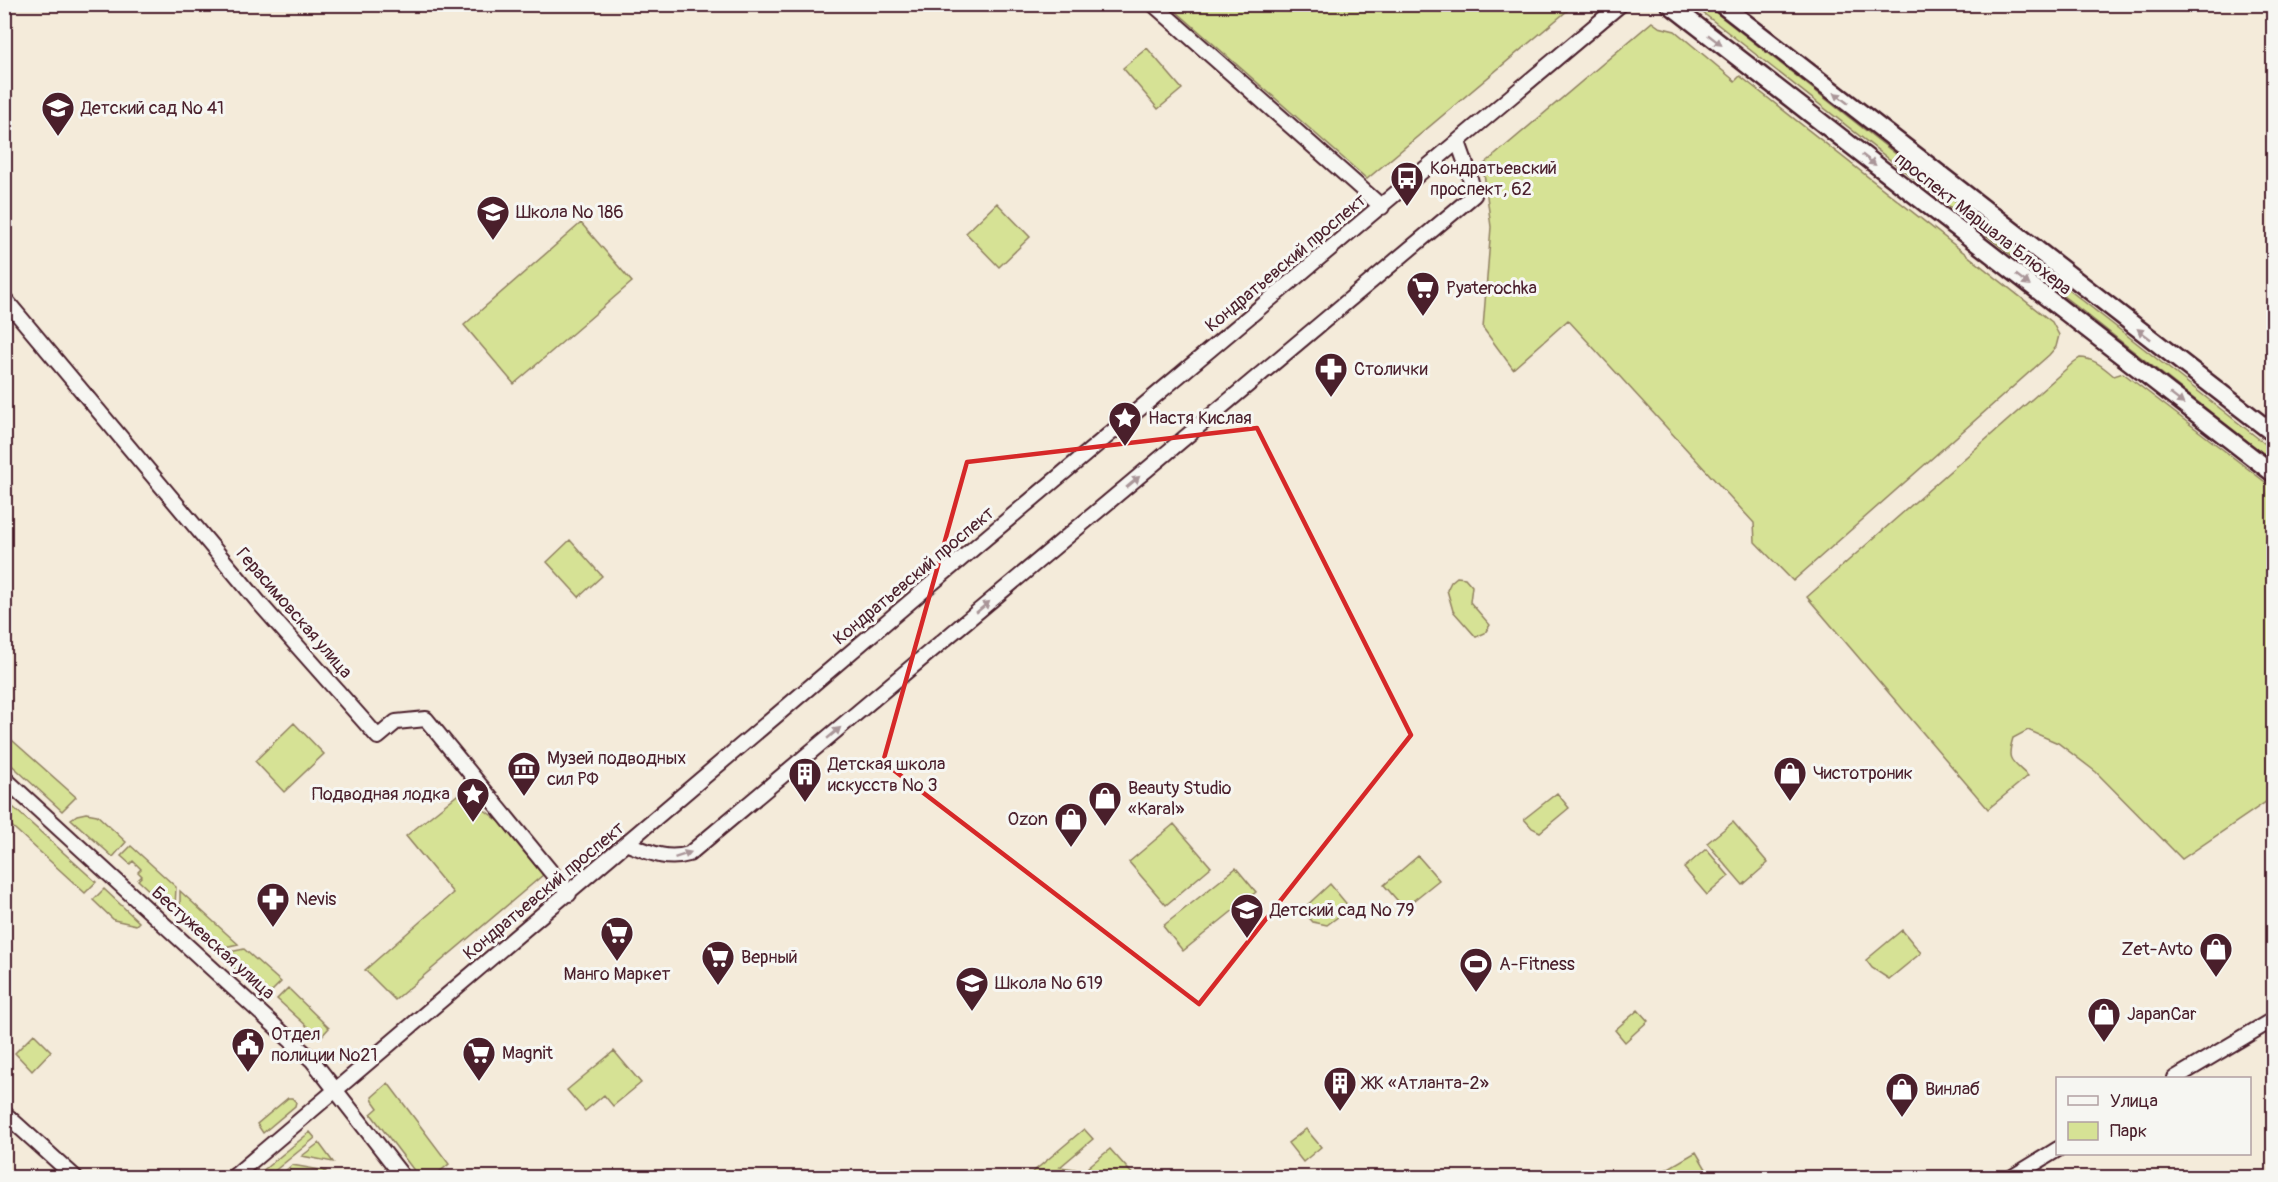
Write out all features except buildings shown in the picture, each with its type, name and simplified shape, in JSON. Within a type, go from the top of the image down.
[{"type":"main road","name":"проспект Маршала Блюхера","points":[[1669,4],[2274,474]]},
{"type":"main road","name":"проспект Маршала Блюхера","points":[[1720,4],[2274,434]]},
{"type":"street","points":[[1152,4],[1382,207]]},
{"type":"street","name":"Кондратьевский проспект","points":[[232,1178],[920,594],[1622,4]]},
{"type":"street","points":[[628,844],[663,856],[676,858],[689,854],[1474,195],[1458,142]]},
{"type":"street","name":"Герасимовская улица","points":[[4,298],[261,605],[378,737],[396,722],[426,718],[569,894]]},
{"type":"street","name":"Бестужевская улица","points":[[4,778],[312,1060],[404,1178]]},
{"type":"street","points":[[2177,1077],[2274,1020]]},
{"type":"street","points":[[4,1113],[76,1178]]},
{"type":"street","points":[[2011,1178],[2056,1150]]},
{"type":"highlighted area","points":[[1257,428],[1411,735],[1199,1004],[883,762],[967,462]]},
{"type":"green space","points":[[1169,5],[1574,5],[1367,179]]},
{"type":"green space","points":[[1693,5],[1706,5],[2273,450],[2273,461]]},
{"type":"green space","points":[[1652,22],[1659,27],[1675,31],[1735,81],[1740,76],[2052,322],[2059,335],[2056,347],[2049,355],[1793,581],[1755,542],[1754,523],[1568,320],[1513,369],[1483,328],[1491,227],[1483,165]]},
{"type":"green space","points":[[1147,48],[1182,89],[1158,109],[1123,68]]},
{"type":"green space","points":[[997,203],[1030,237],[999,267],[966,233]]},
{"type":"green space","points":[[581,223],[632,282],[514,384],[464,325]]},
{"type":"green space","points":[[2080,358],[2094,362],[2114,376],[2123,373],[2273,488],[2273,797],[2182,859],[2096,772],[2058,743],[2028,730],[2013,738],[2010,756],[2028,776],[1988,809],[1807,597]]},
{"type":"green space","points":[[570,540],[602,576],[579,597],[547,562]]},
{"type":"green space","points":[[1457,577],[1465,578],[1472,586],[1470,602],[1490,625],[1485,633],[1476,637],[1453,611],[1447,590]]},
{"type":"green space","points":[[294,723],[324,754],[284,792],[255,761]]},
{"type":"green space","points":[[4,733],[76,797],[62,811],[5,759]]},
{"type":"green space","points":[[461,792],[500,822],[543,875],[395,1000],[365,970],[453,893],[406,836]]},
{"type":"green space","points":[[1557,793],[1569,808],[1540,832],[1532,828],[1524,819]]},
{"type":"green space","points":[[4,799],[96,882],[85,893],[5,820]]},
{"type":"green space","points":[[86,813],[97,815],[126,842],[113,857],[71,819]]},
{"type":"green space","points":[[1733,822],[1768,863],[1743,885],[1707,843]]},
{"type":"green space","points":[[1174,824],[1211,867],[1166,905],[1129,862]]},
{"type":"green space","points":[[131,846],[176,887],[175,907],[171,911],[138,880],[142,876],[138,872],[141,869],[133,861],[130,864],[121,856]]},
{"type":"green space","points":[[1706,849],[1729,876],[1707,895],[1684,868]]},
{"type":"green space","points":[[1418,856],[1439,880],[1404,908],[1384,885]]},
{"type":"green space","points":[[1236,868],[1256,892],[1183,951],[1163,926]]},
{"type":"green space","points":[[1330,884],[1350,908],[1327,925],[1313,922],[1302,910]]},
{"type":"green space","points":[[104,889],[139,922],[136,925],[114,920],[93,900]]},
{"type":"green space","points":[[180,891],[238,944],[220,948],[180,912]]},
{"type":"green space","points":[[1902,930],[1921,953],[1889,979],[1872,968],[1866,960]]},
{"type":"green space","points":[[244,949],[281,982],[266,997],[222,957],[225,953]]},
{"type":"green space","points":[[288,988],[329,1028],[320,1038],[277,999]]},
{"type":"green space","points":[[1638,1010],[1648,1021],[1625,1042],[1615,1030]]},
{"type":"green space","points":[[34,1034],[51,1051],[32,1071],[15,1053]]},
{"type":"green space","points":[[614,1051],[641,1083],[613,1106],[604,1095],[585,1111],[567,1090]]},
{"type":"green space","points":[[388,1083],[449,1164],[433,1177],[419,1177],[371,1114],[378,1108],[372,1097]]},
{"type":"green space","points":[[288,1098],[296,1102],[295,1106],[263,1133],[257,1124]]},
{"type":"green space","points":[[1084,1129],[1093,1139],[1060,1167],[1075,1169],[1090,1177],[1027,1177]]},
{"type":"green space","points":[[1306,1129],[1321,1147],[1303,1162],[1288,1143]]},
{"type":"green space","points":[[310,1132],[315,1138],[267,1177],[255,1177]]},
{"type":"green space","points":[[319,1143],[333,1162],[302,1156]]},
{"type":"green space","points":[[1110,1149],[1135,1177],[1097,1177],[1088,1167]]},
{"type":"green space","points":[[1696,1152],[1709,1174],[1704,1177],[1653,1177]]},
{"type":"green space","points":[[292,1165],[326,1171],[319,1177],[278,1177]]},
{"type":"place","name":"Детский сад № 41","points":[[58,137]]},
{"type":"place","name":"Кондратьевский проспект, 62","points":[[1407,207]]},
{"type":"place","name":"Школа № 186","points":[[493,241]]},
{"type":"place","name":"Pyaterochka","points":[[1423,317]]},
{"type":"place","name":"Столички","points":[[1331,398]]},
{"type":"place","name":"Настя Кислая","points":[[1125,447]]},
{"type":"place","name":"Музей подводных сил РФ","points":[[524,797]]},
{"type":"place","name":"Чистотроник","points":[[1790,802]]},
{"type":"place","name":"Детская школа искусств № 3","points":[[805,803]]},
{"type":"place","name":"Подводная лодка","points":[[473,823]]},
{"type":"place","name":"Beauty Studio «Karal»","points":[[1105,827]]},
{"type":"place","name":"Ozon","points":[[1071,848]]},
{"type":"place","name":"Nevis","points":[[273,928]]},
{"type":"place","name":"Детский сад № 79","points":[[1247,939]]},
{"type":"place","name":"Манго Маркет","points":[[617,962]]},
{"type":"place","name":"Zet-Avto","points":[[2216,978]]},
{"type":"place","name":"Верный","points":[[718,986]]},
{"type":"place","name":"A-Fitness","points":[[1476,993]]},
{"type":"place","name":"Школа № 619","points":[[972,1012]]},
{"type":"place","name":"JapanCar","points":[[2104,1043]]},
{"type":"place","name":"Отдел полиции №21","points":[[248,1073]]},
{"type":"place","name":"Magnit","points":[[479,1082]]},
{"type":"place","name":"ЖК «Атланта-2»","points":[[1340,1112]]},
{"type":"place","name":"Винлаб","points":[[1902,1118]]}]
